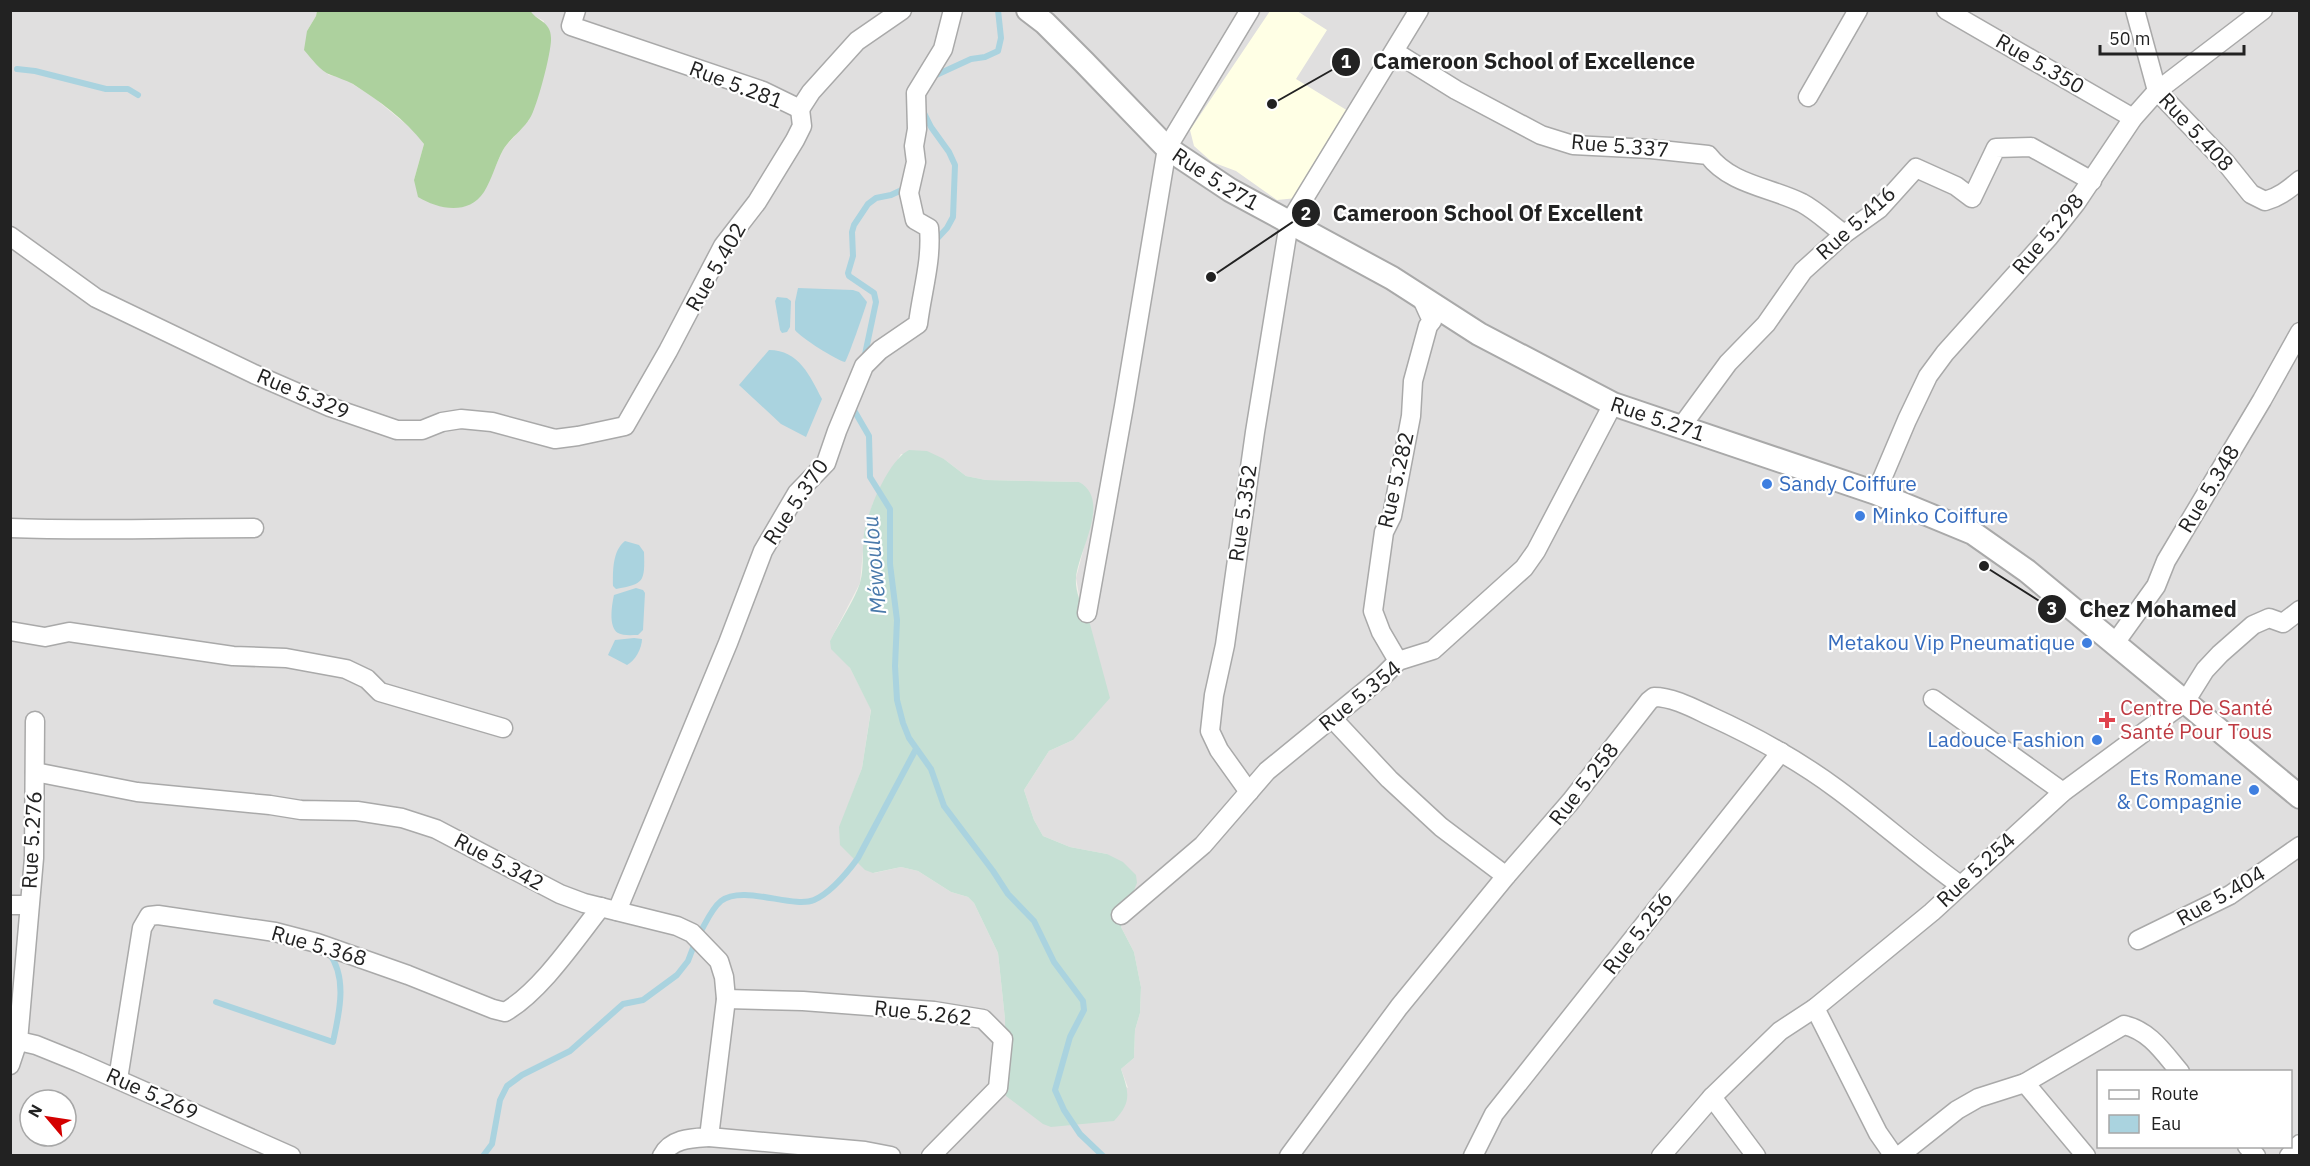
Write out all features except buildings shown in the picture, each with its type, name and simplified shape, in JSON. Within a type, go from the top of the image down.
[{"type":"street","name":"Rue 5.281","points":[[573,18],[763,92],[800,109],[811,92],[858,40],[902,10]]},
{"type":"street","name":"Rue 5.370","points":[[609,909],[728,643],[763,551],[797,493],[826,463],[864,366],[880,350],[918,324],[929,270],[930,241],[929,228],[915,220],[909,193],[916,162],[914,146],[917,129],[916,93],[943,49],[953,10]]},
{"type":"street","points":[[1087,613],[1167,148],[1250,10]]},
{"type":"street","points":[[1289,223],[1419,10]]},
{"type":"street","points":[[1808,98],[1858,10]]},
{"type":"street","name":"Rue 5.350","points":[[1946,10],[1965,16],[2133,118]]},
{"type":"street","name":"Rue 5.408","points":[[2135,10],[2157,91],[2226,163],[2251,194],[2265,201],[2284,194],[2300,180]]},
{"type":"street","name":"Rue 5.298","points":[[1876,493],[1928,376],[1945,353],[2049,237],[2092,181],[2133,118],[2157,91],[2264,10]]},
{"type":"street","name":"Rue 5.271","points":[[1042,15],[1167,148],[1230,190],[1392,278],[1479,334],[1613,404],[1876,493],[1972,533],[2027,571],[2300,797]]},
{"type":"street","name":"Rue 5.337","points":[[1395,52],[1456,90],[1541,135],[1573,144],[1651,148],[1708,155],[1717,166],[1734,177],[1803,204],[1844,234]]},
{"type":"street","name":"Rue 5.402","points":[[625,426],[668,351],[723,246],[757,202],[795,140],[802,126],[800,109]]},
{"type":"street","name":"Rue 5.416","points":[[1681,427],[1728,363],[1766,324],[1803,271],[1844,234],[1879,209],[1916,168],[1956,186],[1972,198],[1996,148],[2031,147],[2092,181]]},
{"type":"street","name":"Rue 5.352","points":[[1249,792],[1220,750],[1210,731],[1289,223]]},
{"type":"street","name":"Rue 5.329","points":[[10,237],[96,298],[254,374],[330,407],[397,430],[422,430],[442,422],[462,419],[492,422],[555,439],[625,426]]},
{"type":"street","name":"Rue 5.282","points":[[1398,661],[1381,632],[1373,611],[1384,532],[1392,516],[1411,416],[1413,381],[1428,326],[1432,321],[1422,299]]},
{"type":"street","name":"Rue 5.348","points":[[2115,643],[2156,586],[2166,561],[2300,332]]},
{"type":"street","name":"Rue 5.354","points":[[1121,915],[1203,845],[1267,771],[1382,677],[1398,661],[1433,650],[1524,568],[1536,551],[1613,404]]},
{"type":"street","points":[[10,528],[124,531],[254,528]]},
{"type":"street","name":"Rue 5.254","points":[[1661,1155],[1712,1096],[1780,1032],[1815,1008],[1932,912],[2063,792],[2185,702],[2205,670],[2253,625],[2269,618],[2283,623],[2300,610]]},
{"type":"street","points":[[10,631],[45,637],[69,632],[233,656],[286,658],[346,669],[366,679],[380,692],[503,728]]},
{"type":"street","name":"Rue 5.258","points":[[1289,1155],[1399,1007],[1506,876],[1571,801],[1654,696],[1670,699],[1695,710],[1781,752],[1837,789],[1919,856],[1960,885]]},
{"type":"street","points":[[1933,699],[2063,792]]},
{"type":"street","points":[[1332,718],[1389,778],[1441,827],[1506,876]]},
{"type":"street","name":"Rue 5.276","points":[[10,1065],[34,858],[35,721]]},
{"type":"street","name":"Rue 5.256","points":[[1473,1155],[1494,1114],[1781,752]]},
{"type":"street","name":"Rue 5.342","points":[[35,772],[137,792],[301,810],[357,811],[402,818],[436,829],[560,894],[677,926],[692,933],[719,961],[724,977],[726,999],[709,1137]]},
{"type":"street","name":"Rue 5.404","points":[[2138,940],[2230,895],[2300,846]]},
{"type":"street","points":[[10,905],[29,905]]},
{"type":"street","name":"Rue 5.368","points":[[118,1079],[142,928],[149,916],[158,915],[275,932],[353,955],[505,1012],[516,1006],[609,909]]},
{"type":"street","name":"Rue 5.262","points":[[726,999],[803,1001],[934,1011],[983,1019],[1003,1039],[998,1088],[931,1155]]},
{"type":"street","points":[[1815,1008],[1878,1133],[1894,1155]]},
{"type":"street","points":[[1899,1155],[1957,1110],[1978,1098],[2025,1083],[2124,1025],[2135,1027],[2150,1036],[2179,1070]]},
{"type":"street","name":"Rue 5.269","points":[[14,1040],[36,1045],[118,1079],[267,1150],[291,1155]]},
{"type":"street","points":[[2025,1083],[2086,1155]]},
{"type":"street","points":[[1712,1096],[1756,1155]]},
{"type":"street","points":[[662,1155],[674,1144],[687,1138],[709,1137],[891,1155]]},
{"type":"shaded area","points":[[10,11],[317,11],[307,31],[316,64],[329,75],[343,78],[373,97],[413,130],[424,144],[414,180],[483,193],[504,148],[529,120],[544,21],[530,11],[2299,11],[2299,1155],[11,1155]],"holes":[[[901,454],[944,459],[966,476],[986,480],[1079,482],[1093,513],[1076,578],[1081,606],[1073,740],[1049,751],[1024,790],[1034,820],[1043,836],[1070,847],[1107,854],[1122,919],[1121,927],[1134,952],[1141,987],[1134,1058],[1121,1069],[1128,1088],[1005,1019],[998,953],[974,903],[968,897],[951,892],[918,871],[901,867],[874,873],[840,827],[862,768],[871,709],[850,668],[830,641],[860,583],[865,529],[873,503]]]},
{"type":"shaded area","points":[[1270,11],[1297,11],[1327,30],[1296,79],[1353,114],[1297,198],[1277,200],[1236,171],[1212,162],[1194,146],[1190,130]]},
{"type":"shaded area","points":[[909,450],[927,451],[944,459],[966,476],[986,480],[1079,482],[1088,490],[1093,501],[1091,527],[1078,567],[1076,582],[1082,605],[1087,613],[1110,698],[1073,740],[1049,751],[1024,790],[1034,820],[1043,836],[1070,847],[1107,854],[1123,862],[1136,875],[1137,883],[1121,927],[1134,952],[1141,987],[1140,1013],[1135,1030],[1134,1058],[1121,1069],[1127,1091],[1126,1103],[1114,1121],[1051,1127],[1043,1124],[1006,1096],[1005,1019],[998,953],[974,903],[968,897],[951,892],[918,871],[901,867],[873,873],[865,870],[840,845],[839,827],[862,768],[871,710],[850,668],[831,649],[830,641],[860,583],[865,528],[871,508],[894,463]]},
{"type":"green space","points":[[530,10],[549,28],[551,44],[544,79],[533,112],[503,150],[487,187],[477,200],[470,205],[452,208],[434,205],[418,197],[414,180],[424,144],[409,126],[391,111],[353,84],[323,71],[304,50],[307,31],[317,11]]},
{"type":"water","points":[[798,288],[853,290],[859,292],[867,302],[845,362],[819,348],[795,330],[795,302]]},
{"type":"water","points":[[777,297],[791,301],[790,327],[787,332],[782,333],[780,330],[775,301]]},
{"type":"water","points":[[769,350],[788,354],[796,359],[808,373],[822,399],[806,437],[781,424],[739,385]]},
{"type":"water","points":[[625,541],[639,545],[644,552],[643,576],[637,583],[616,589],[613,586],[614,562],[618,550]]},
{"type":"water","points":[[636,588],[645,593],[643,630],[638,635],[620,634],[615,630],[612,621],[614,595]]},
{"type":"water","points":[[642,639],[642,643],[638,654],[627,665],[608,655],[615,640]]},
{"type":"waterway","name":"Méwoulou","points":[[934,76],[971,59],[985,57],[998,51],[1001,38],[998,10]]},
{"type":"waterway","points":[[17,69],[35,71],[106,89]]},
{"type":"waterway","points":[[107,89],[128,89],[138,95]]},
{"type":"waterway","points":[[922,109],[955,165],[953,217],[947,228],[934,242]]},
{"type":"waterway","name":"Méwoulou","points":[[864,359],[876,302],[874,293],[849,276],[853,256],[852,232],[868,204],[876,198],[891,195],[906,188]]},
{"type":"waterway","name":"Méwoulou","points":[[851,405],[869,436],[870,477],[890,509],[890,564],[897,620],[895,666],[897,700],[903,723],[909,738],[931,769],[944,806],[1008,894],[1034,921],[1054,962],[1083,1001],[1084,1010],[1070,1037],[1055,1090],[1064,1110],[1080,1134],[1103,1156]]},
{"type":"waterway","points":[[698,936],[714,908],[730,896],[755,896],[805,902],[820,897],[832,888],[858,858],[916,749]]},
{"type":"waterway","points":[[483,1156],[492,1144],[500,1100],[507,1086],[522,1075],[570,1051],[623,1004],[643,1000],[677,975],[688,961],[696,940]]},
{"type":"waterway","points":[[216,1002],[333,1042],[339,1008],[340,985],[335,963],[329,953]]},
{"type":"place","name":"Cameroon School of Excellence","points":[[1272,104]]},
{"type":"place","name":"Cameroon School Of Excellent","points":[[1211,277]]},
{"type":"place","name":"Sandy Coiffure","points":[[1767,484]]},
{"type":"place","name":"Minko Coiffure","points":[[1860,516]]},
{"type":"place","name":"Chez Mohamed","points":[[1984,566]]},
{"type":"place","name":"Metakou Vip Pneumatique","points":[[2087,643]]},
{"type":"place","name":"Centre De Santé Santé Pour Tous","points":[[2107,720]]},
{"type":"place","name":"Ladouce Fashion","points":[[2097,740]]},
{"type":"place","name":"Ets Romane & Compagnie","points":[[2254,790]]}]
